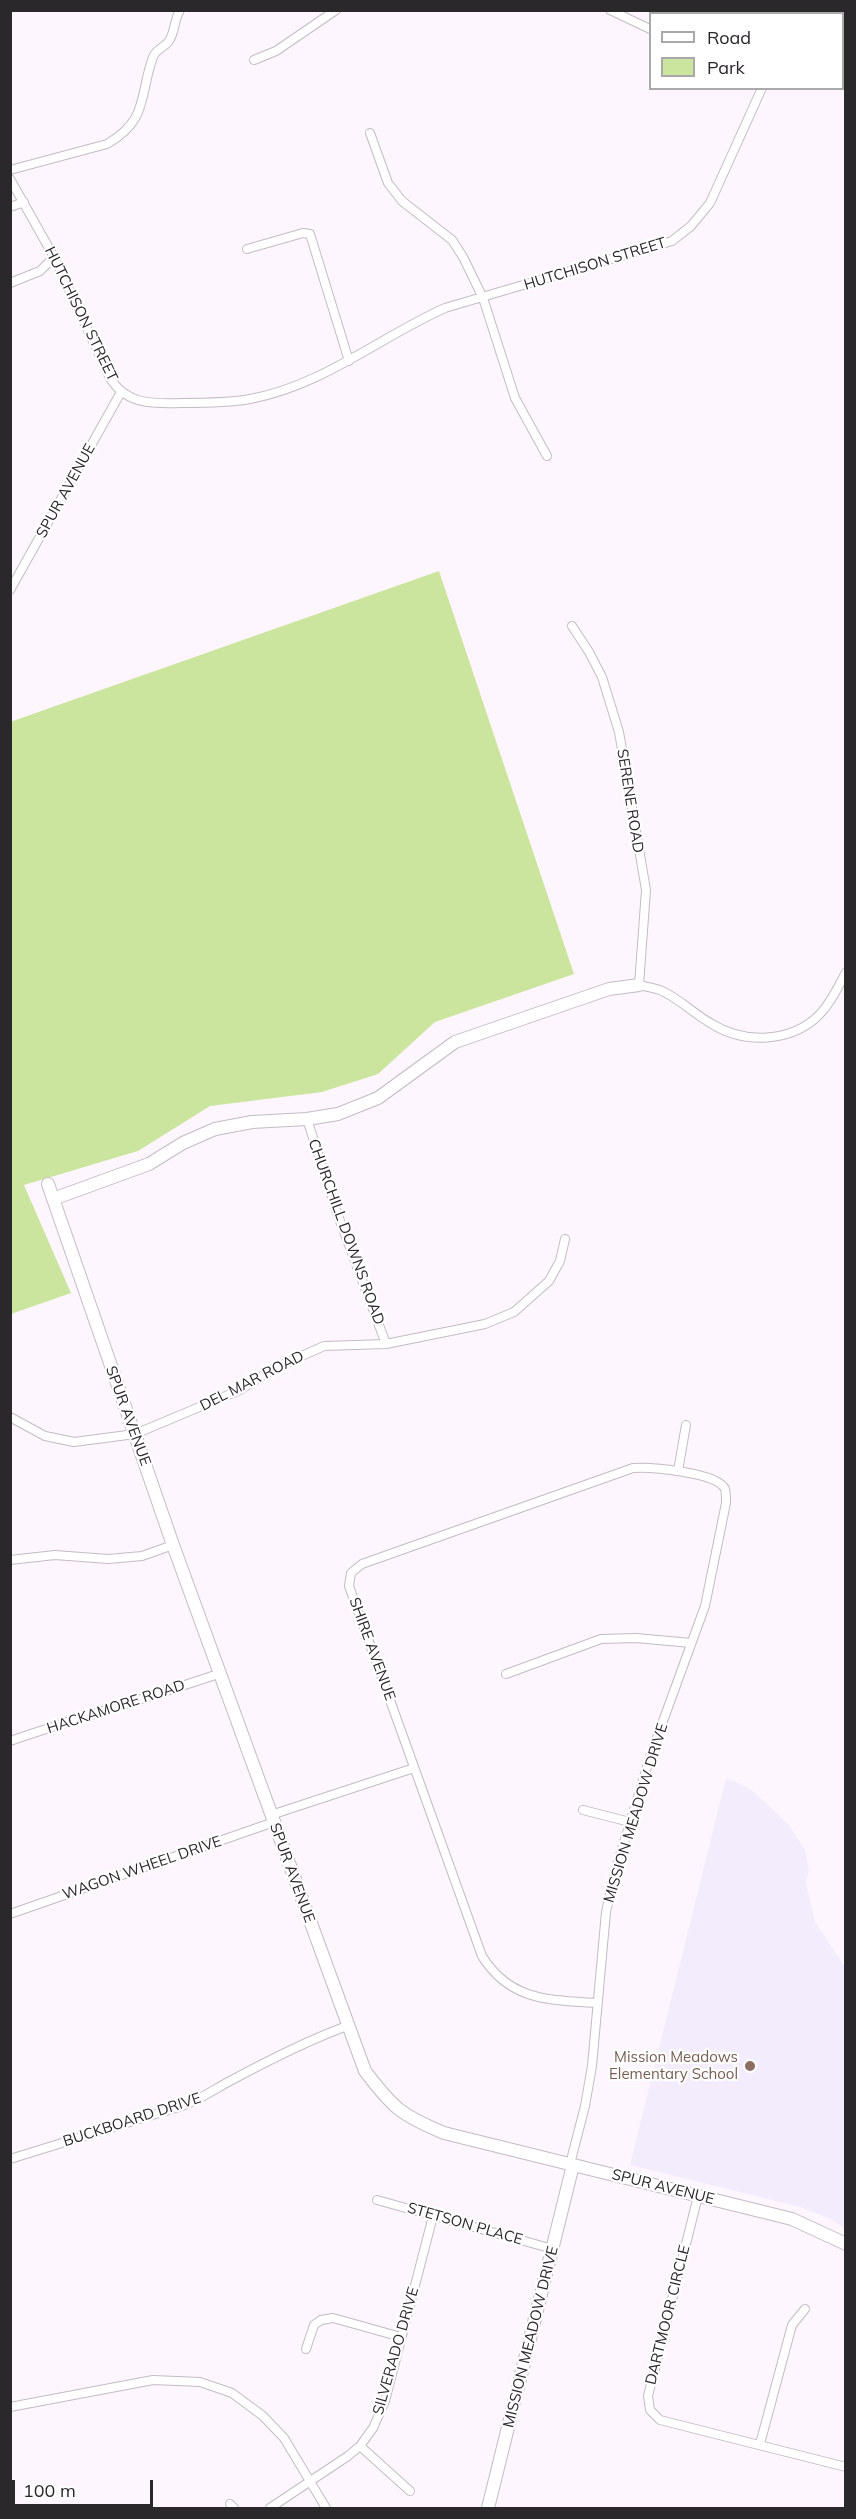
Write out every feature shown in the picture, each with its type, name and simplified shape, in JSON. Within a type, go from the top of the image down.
[{"type":"street","points":[[10,170],[107,144],[120,136],[134,121],[145,97],[153,55],[169,41],[180,10]]},
{"type":"street","points":[[254,60],[276,51],[336,10]]},
{"type":"street","points":[[610,10],[649,28]]},
{"type":"street","name":"HUTCHISON STREET","points":[[10,179],[54,258],[109,376],[121,392],[146,404],[241,401],[293,387],[349,361],[411,324],[445,308],[672,241],[691,226],[710,203],[761,90]]},
{"type":"street","points":[[370,133],[388,183],[402,201],[452,240],[463,257],[483,298],[515,398],[526,422],[547,456]]},
{"type":"street","points":[[10,207],[24,202]]},
{"type":"street","points":[[247,249],[303,233],[310,234],[349,361]]},
{"type":"street","points":[[10,283],[40,271],[54,258]]},
{"type":"street","name":"SPUR AVENUE","points":[[10,590],[121,392]]},
{"type":"street","name":"SERENE ROAD","points":[[572,626],[590,652],[602,677],[619,732],[646,890],[639,986]]},
{"type":"street","points":[[53,1199],[149,1164],[183,1143],[215,1129],[252,1122],[306,1119],[338,1114],[378,1098],[455,1042],[609,989],[639,986],[662,991],[712,1025],[730,1034],[753,1038],[773,1038],[805,1026],[818,1016],[832,998],[846,972]]},
{"type":"street","name":"CHURCHILL DOWNS ROAD","points":[[306,1119],[337,1213],[386,1344]]},
{"type":"street","name":"SPUR AVENUE","points":[[48,1184],[173,1545],[365,2071],[390,2103],[411,2119],[444,2133],[792,2219],[846,2244]]},
{"type":"street","name":"DEL MAR ROAD","points":[[10,1417],[45,1436],[74,1442],[135,1434],[240,1390],[275,1368],[324,1346],[386,1344],[485,1324],[514,1312],[549,1281],[560,1261],[565,1239]]},
{"type":"street","points":[[678,1471],[686,1425]]},
{"type":"street","name":"SHIRE AVENUE","points":[[597,2003],[548,2000],[508,1986],[489,1967],[482,1956],[349,1586],[351,1573],[362,1563],[633,1468],[648,1467],[678,1471],[718,1482],[725,1489],[726,1503]]},
{"type":"street","name":"MISSION MEADOW DRIVE","points":[[488,2508],[553,2249],[585,2106],[592,2066],[606,1912],[615,1872],[651,1754],[705,1606],[726,1503]]},
{"type":"street","points":[[10,1560],[55,1555],[108,1559],[142,1556],[173,1545]]},
{"type":"street","points":[[506,1674],[601,1639],[636,1638],[691,1643]]},
{"type":"street","name":"HACKAMORE ROAD","points":[[10,1741],[109,1707],[160,1694],[221,1673]]},
{"type":"street","name":"WAGON WHEEL DRIVE","points":[[10,1914],[414,1768]]},
{"type":"street","points":[[583,1810],[630,1822]]},
{"type":"street","name":"BUCKBOARD DRIVE","points":[[10,2159],[207,2096],[310,2039],[347,2026]]},
{"type":"street","name":"DARTMOOR CIRCLE","points":[[698,2196],[648,2396],[650,2410],[660,2420],[846,2467]]},
{"type":"street","name":"STETSON PLACE","points":[[377,2200],[553,2249]]},
{"type":"street","name":"SILVERADO DRIVE","points":[[270,2508],[360,2446],[373,2428],[385,2401],[433,2216]]},
{"type":"street","points":[[760,2444],[792,2325],[805,2308]]},
{"type":"street","points":[[306,2349],[314,2325],[321,2320],[333,2318],[401,2337]]},
{"type":"street","points":[[10,2407],[153,2380],[200,2382],[232,2393],[263,2415],[284,2438],[326,2508]]},
{"type":"street","points":[[360,2446],[410,2491]]},
{"type":"shaded area","name":"Mission Meadows Elementary School","points":[[726,1778],[749,1788],[767,1804],[789,1825],[805,1850],[809,1869],[806,1883],[815,1922],[845,1967],[845,2229],[831,2219],[800,2207],[630,2165]]},
{"type":"green space","points":[[439,571],[574,974],[435,1022],[378,1074],[322,1092],[210,1106],[138,1151],[24,1185],[71,1293],[11,1314],[10,722]]},
{"type":"place","name":"Mission Meadows Elementary School","points":[[750,2066]]}]
